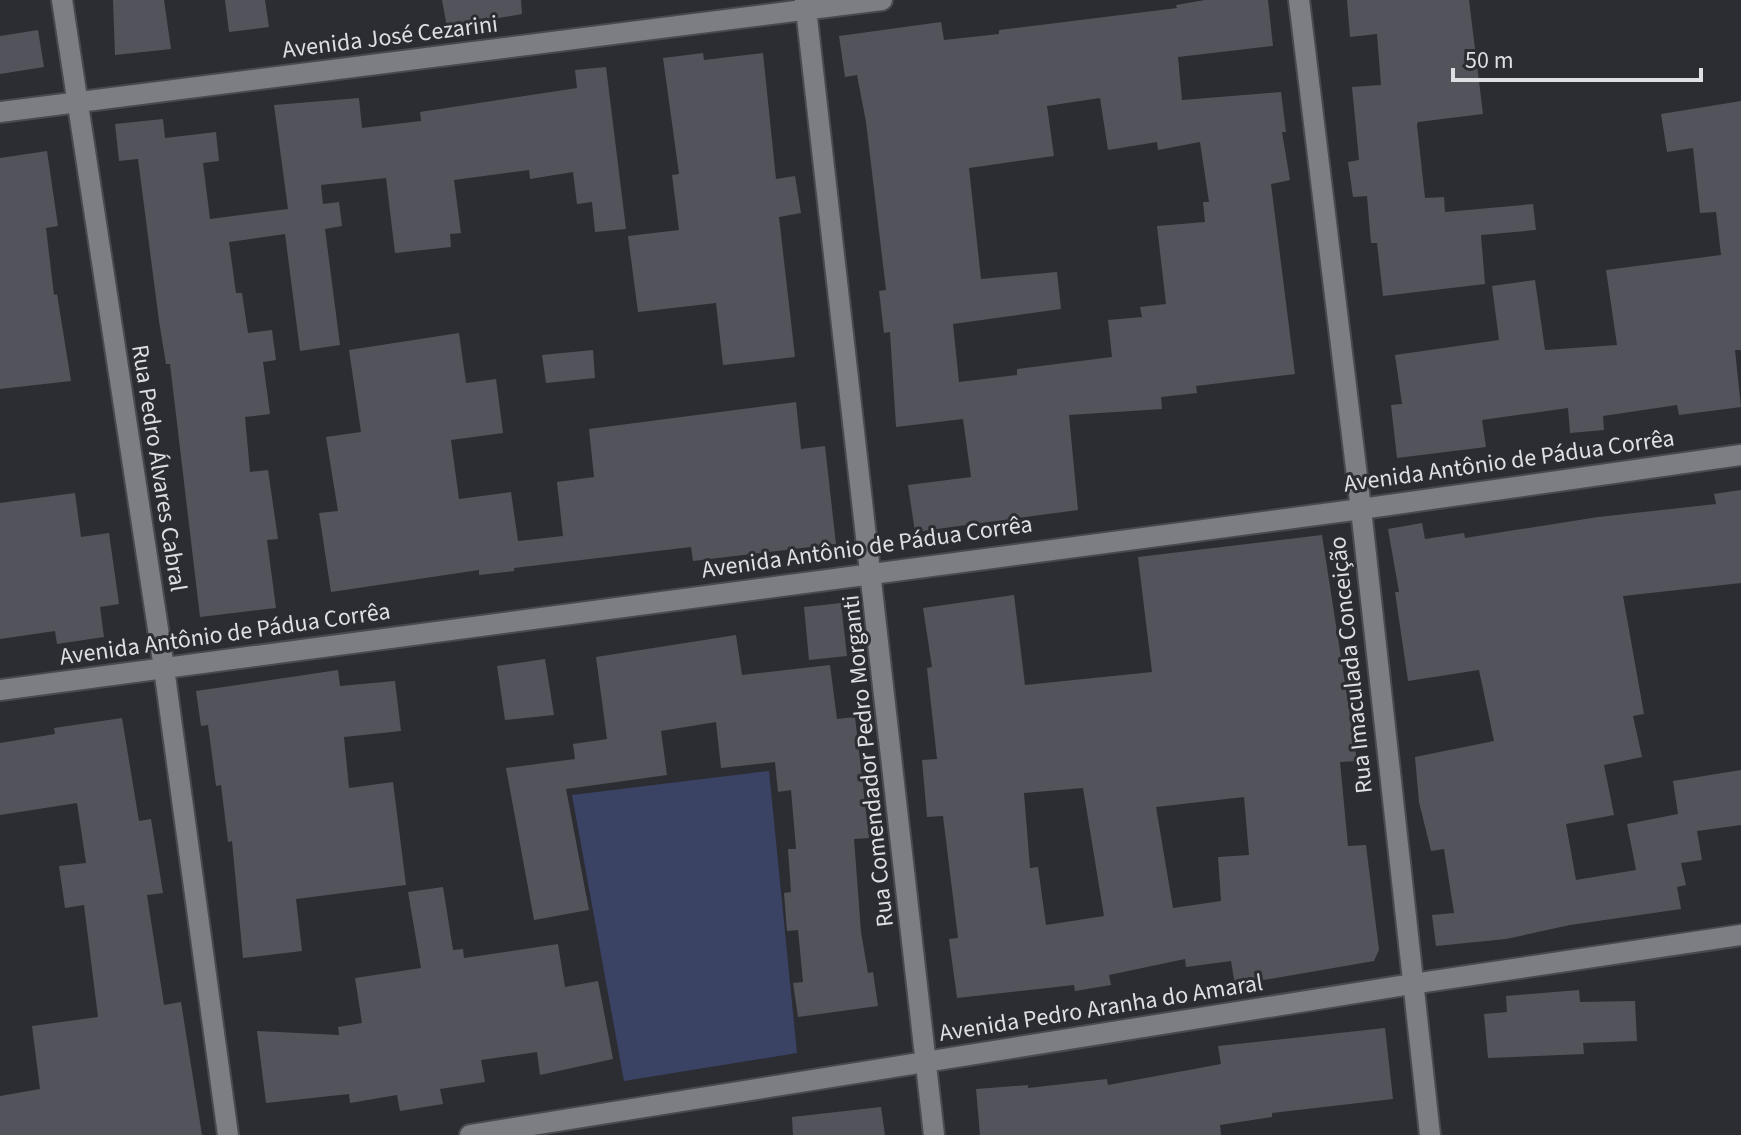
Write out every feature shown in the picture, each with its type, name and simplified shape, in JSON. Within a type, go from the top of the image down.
[{"type":"street","name":"Rua Pedro Álvares Cabral","points":[[62,0],[164,668],[228,1135]]},
{"type":"street","name":"Avenida José Cezarini","points":[[0,112],[806,5],[882,0]]},
{"type":"street","name":"Rua Imaculada Conceição","points":[[1299,0],[1361,509],[1430,1135]]},
{"type":"street","name":"Rua Comendador Pedro Morganti","points":[[806,5],[873,573],[934,1135]]},
{"type":"street","name":"Avenida Antônio de Pádua Corrêa","points":[[0,690],[1361,509],[1741,455]]},
{"type":"street","name":"Avenida Pedro Aranha do Amaral","points":[[470,1135],[1412,984],[1741,935]]},
{"type":"shaded area","points":[[769,771],[797,1053],[624,1081],[572,795]]},
{"type":"building","points":[[113,0],[164,0],[171,49],[115,55]]},
{"type":"building","points":[[225,0],[265,0],[269,27],[229,32]]},
{"type":"building","points":[[442,0],[521,0],[522,14],[447,27]]},
{"type":"building","points":[[1205,0],[1268,0],[1273,46],[1178,57],[1182,100],[1281,92],[1286,132],[1282,132],[1290,180],[1271,184],[1295,374],[1196,386],[1197,393],[1161,397],[1162,409],[1069,415],[1078,510],[915,532],[908,485],[971,477],[963,419],[896,427],[890,332],[884,333],[879,291],[886,290],[866,122],[857,75],[845,77],[839,36],[941,22],[944,40],[999,34],[999,30],[1177,8],[1176,5]],"holes":[[[1100,98],[1108,150],[1157,142],[1158,150],[1200,142],[1209,202],[1203,202],[1205,222],[1157,226],[1166,304],[1140,307],[1142,317],[1108,320],[1112,357],[1017,369],[1017,375],[959,382],[953,324],[1061,309],[1057,272],[981,279],[969,168],[1054,156],[1047,106]]]},
{"type":"building","points":[[1347,0],[1469,0],[1483,114],[1418,122],[1417,125],[1425,198],[1444,197],[1445,212],[1533,204],[1536,230],[1481,235],[1485,284],[1383,296],[1377,243],[1371,243],[1367,196],[1353,197],[1348,162],[1359,160],[1352,87],[1381,85],[1377,34],[1350,37]]},
{"type":"building","points":[[38,30],[44,67],[0,74],[0,36]]},
{"type":"building","points":[[703,53],[704,60],[763,53],[776,179],[795,176],[801,213],[779,217],[795,357],[723,365],[716,303],[638,312],[628,236],[679,230],[672,175],[679,174],[663,58]]},
{"type":"building","points":[[606,67],[626,229],[595,232],[592,202],[577,204],[573,172],[530,179],[529,170],[454,180],[461,233],[450,234],[451,247],[395,253],[386,178],[321,185],[323,204],[339,202],[342,226],[325,229],[340,345],[300,351],[285,234],[229,242],[236,293],[242,293],[248,333],[272,330],[276,360],[263,362],[270,414],[245,417],[250,472],[268,470],[278,539],[267,540],[276,608],[200,617],[170,364],[166,364],[159,321],[138,159],[119,161],[115,124],[163,119],[165,138],[216,132],[219,161],[203,163],[210,219],[288,209],[274,105],[359,98],[362,128],[421,121],[420,112],[577,88],[575,70]]},
{"type":"building","points":[[1741,101],[1741,350],[1735,350],[1741,407],[1679,415],[1677,405],[1603,416],[1604,430],[1570,433],[1568,408],[1482,420],[1486,447],[1397,458],[1391,405],[1402,404],[1395,355],[1499,340],[1492,286],[1535,280],[1545,350],[1617,345],[1606,270],[1721,255],[1716,212],[1700,213],[1693,148],[1667,152],[1661,114]]},
{"type":"building","points":[[47,151],[58,226],[46,228],[54,295],[57,294],[71,381],[0,389],[0,158]]},
{"type":"building","points":[[459,333],[466,383],[496,379],[503,433],[451,440],[459,499],[511,492],[518,541],[563,536],[557,482],[594,477],[589,429],[796,402],[801,449],[825,446],[836,544],[693,561],[691,547],[479,575],[479,570],[331,592],[319,513],[338,511],[326,437],[361,432],[349,350]]},
{"type":"building","points":[[593,350],[595,378],[546,383],[542,355]]},
{"type":"building","points":[[1741,490],[1741,583],[1623,596],[1644,714],[1633,716],[1642,757],[1604,765],[1614,815],[1566,824],[1576,880],[1636,870],[1627,824],[1678,814],[1673,781],[1741,770],[1741,825],[1697,831],[1702,860],[1681,863],[1686,885],[1677,887],[1681,909],[1570,925],[1506,939],[1436,946],[1432,915],[1454,913],[1444,849],[1431,851],[1419,802],[1415,757],[1494,741],[1479,670],[1408,681],[1395,592],[1399,592],[1388,529],[1422,523],[1425,539],[1464,533],[1465,538],[1598,517],[1716,504],[1714,494]]},
{"type":"building","points":[[75,493],[81,537],[109,533],[119,604],[100,607],[104,637],[57,644],[55,631],[0,639],[0,503]]},
{"type":"building","points":[[1322,535],[1357,761],[1340,762],[1348,846],[1366,845],[1379,950],[1374,961],[1235,985],[1231,961],[1186,967],[1185,959],[1109,975],[1111,985],[1075,991],[1074,985],[957,998],[949,939],[958,938],[943,816],[927,817],[922,760],[937,759],[927,668],[932,667],[923,608],[1014,595],[1025,685],[1152,672],[1138,557]],"holes":[[[1083,788],[1104,916],[1046,925],[1038,867],[1030,868],[1024,793]],[[1244,797],[1249,855],[1218,857],[1221,901],[1173,908],[1156,807]]]},
{"type":"building","points":[[841,603],[847,656],[809,660],[804,607]]},
{"type":"building","points":[[736,635],[742,675],[830,665],[837,719],[855,717],[869,838],[854,839],[861,932],[868,973],[873,972],[878,1006],[798,1017],[793,983],[803,982],[798,930],[787,931],[784,893],[791,892],[788,849],[796,849],[791,790],[778,792],[775,762],[721,768],[716,722],[661,731],[667,775],[566,789],[589,910],[534,920],[506,768],[575,759],[573,744],[607,739],[596,657]]},
{"type":"building","points":[[545,659],[554,715],[505,720],[497,666]]},
{"type":"building","points":[[338,670],[340,686],[395,681],[401,731],[344,737],[349,788],[393,782],[406,885],[296,899],[302,951],[243,958],[232,841],[228,842],[221,785],[216,786],[208,725],[201,726],[196,691]]},
{"type":"building","points":[[122,718],[139,821],[151,819],[163,893],[147,895],[164,1005],[181,1002],[202,1135],[0,1135],[0,1096],[40,1089],[32,1026],[98,1017],[84,905],[65,908],[59,866],[86,863],[77,803],[0,815],[0,743],[55,734],[54,728]]},
{"type":"building","points":[[443,887],[453,950],[463,949],[464,958],[558,944],[565,987],[598,981],[613,1059],[540,1075],[537,1052],[481,1060],[485,1082],[440,1089],[443,1104],[400,1111],[397,1095],[350,1103],[349,1094],[266,1103],[257,1031],[339,1035],[338,1027],[362,1023],[355,978],[421,968],[408,892]]},
{"type":"building","points":[[1579,990],[1580,1002],[1635,1001],[1637,1041],[1583,1043],[1584,1054],[1488,1058],[1484,1014],[1507,1012],[1506,996]]},
{"type":"building","points":[[1385,1028],[1393,1099],[1272,1113],[1272,1117],[1220,1125],[1221,1135],[980,1135],[976,1089],[1028,1085],[1028,1088],[1107,1079],[1108,1085],[1221,1064],[1218,1046]]},
{"type":"building","points":[[881,1107],[885,1135],[793,1135],[792,1117]]}]
